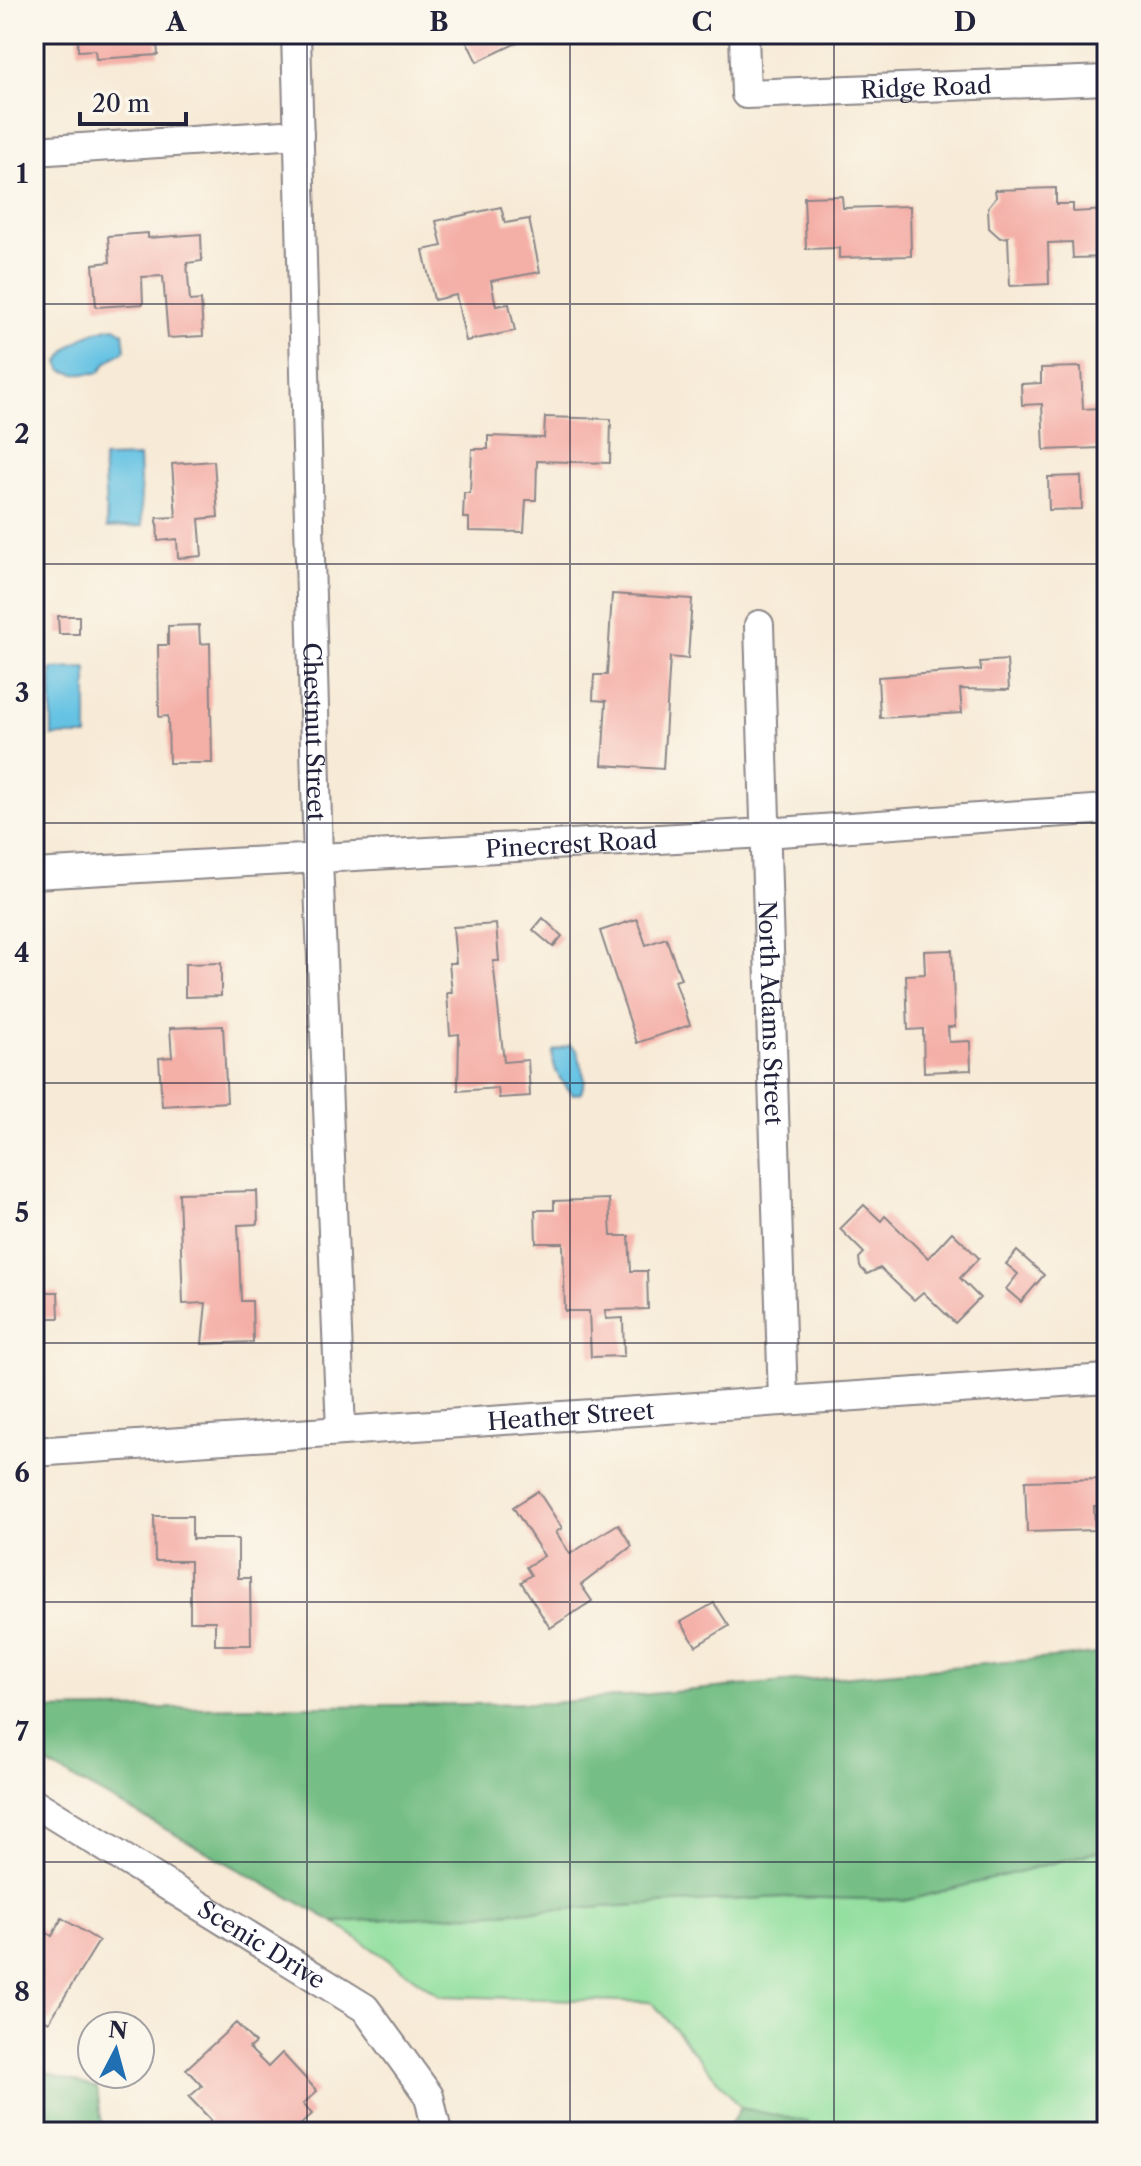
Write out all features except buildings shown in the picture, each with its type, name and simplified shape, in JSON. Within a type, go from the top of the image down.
[{"type":"street","name":"Chestnut Street","points":[[296,34],[318,859],[341,1431]]},
{"type":"street","name":"Ridge Road","points":[[744,34],[746,94],[1107,80]]},
{"type":"street","points":[[34,151],[299,134]]},
{"type":"street","name":"North Adams Street","points":[[759,625],[783,1401]]},
{"type":"street","name":"Pinecrest Road","points":[[34,874],[765,833],[1107,809]]},
{"type":"street","name":"Heather Street","points":[[34,1452],[1107,1379]]},
{"type":"street","name":"Scenic Drive","points":[[34,1803],[365,2008],[429,2096],[437,2132]]},
{"type":"green space","points":[[1107,1653],[1107,1849],[908,1900],[783,1897],[334,1922],[34,1757],[34,1710],[551,1703]]},
{"type":"green space","points":[[1107,1849],[1107,2132],[808,2132],[807,2122],[741,2108],[652,2002],[440,1996],[334,1922],[783,1897],[908,1900]]},
{"type":"green space","points":[[34,2069],[76,2082],[76,2090],[97,2090],[103,2132],[34,2132]]},
{"type":"green space","points":[[741,2108],[808,2122],[808,2132],[725,2132]]},
{"type":"water","points":[[115,327],[123,332],[125,350],[107,362],[99,373],[75,374],[62,370],[59,362],[75,343],[91,334]]},
{"type":"water","points":[[139,457],[142,526],[107,528],[103,458]]},
{"type":"water","points":[[87,668],[87,736],[52,736],[51,669]]},
{"type":"water","points":[[570,1045],[577,1050],[585,1080],[581,1093],[573,1094],[569,1090],[554,1063],[553,1051]]}]
